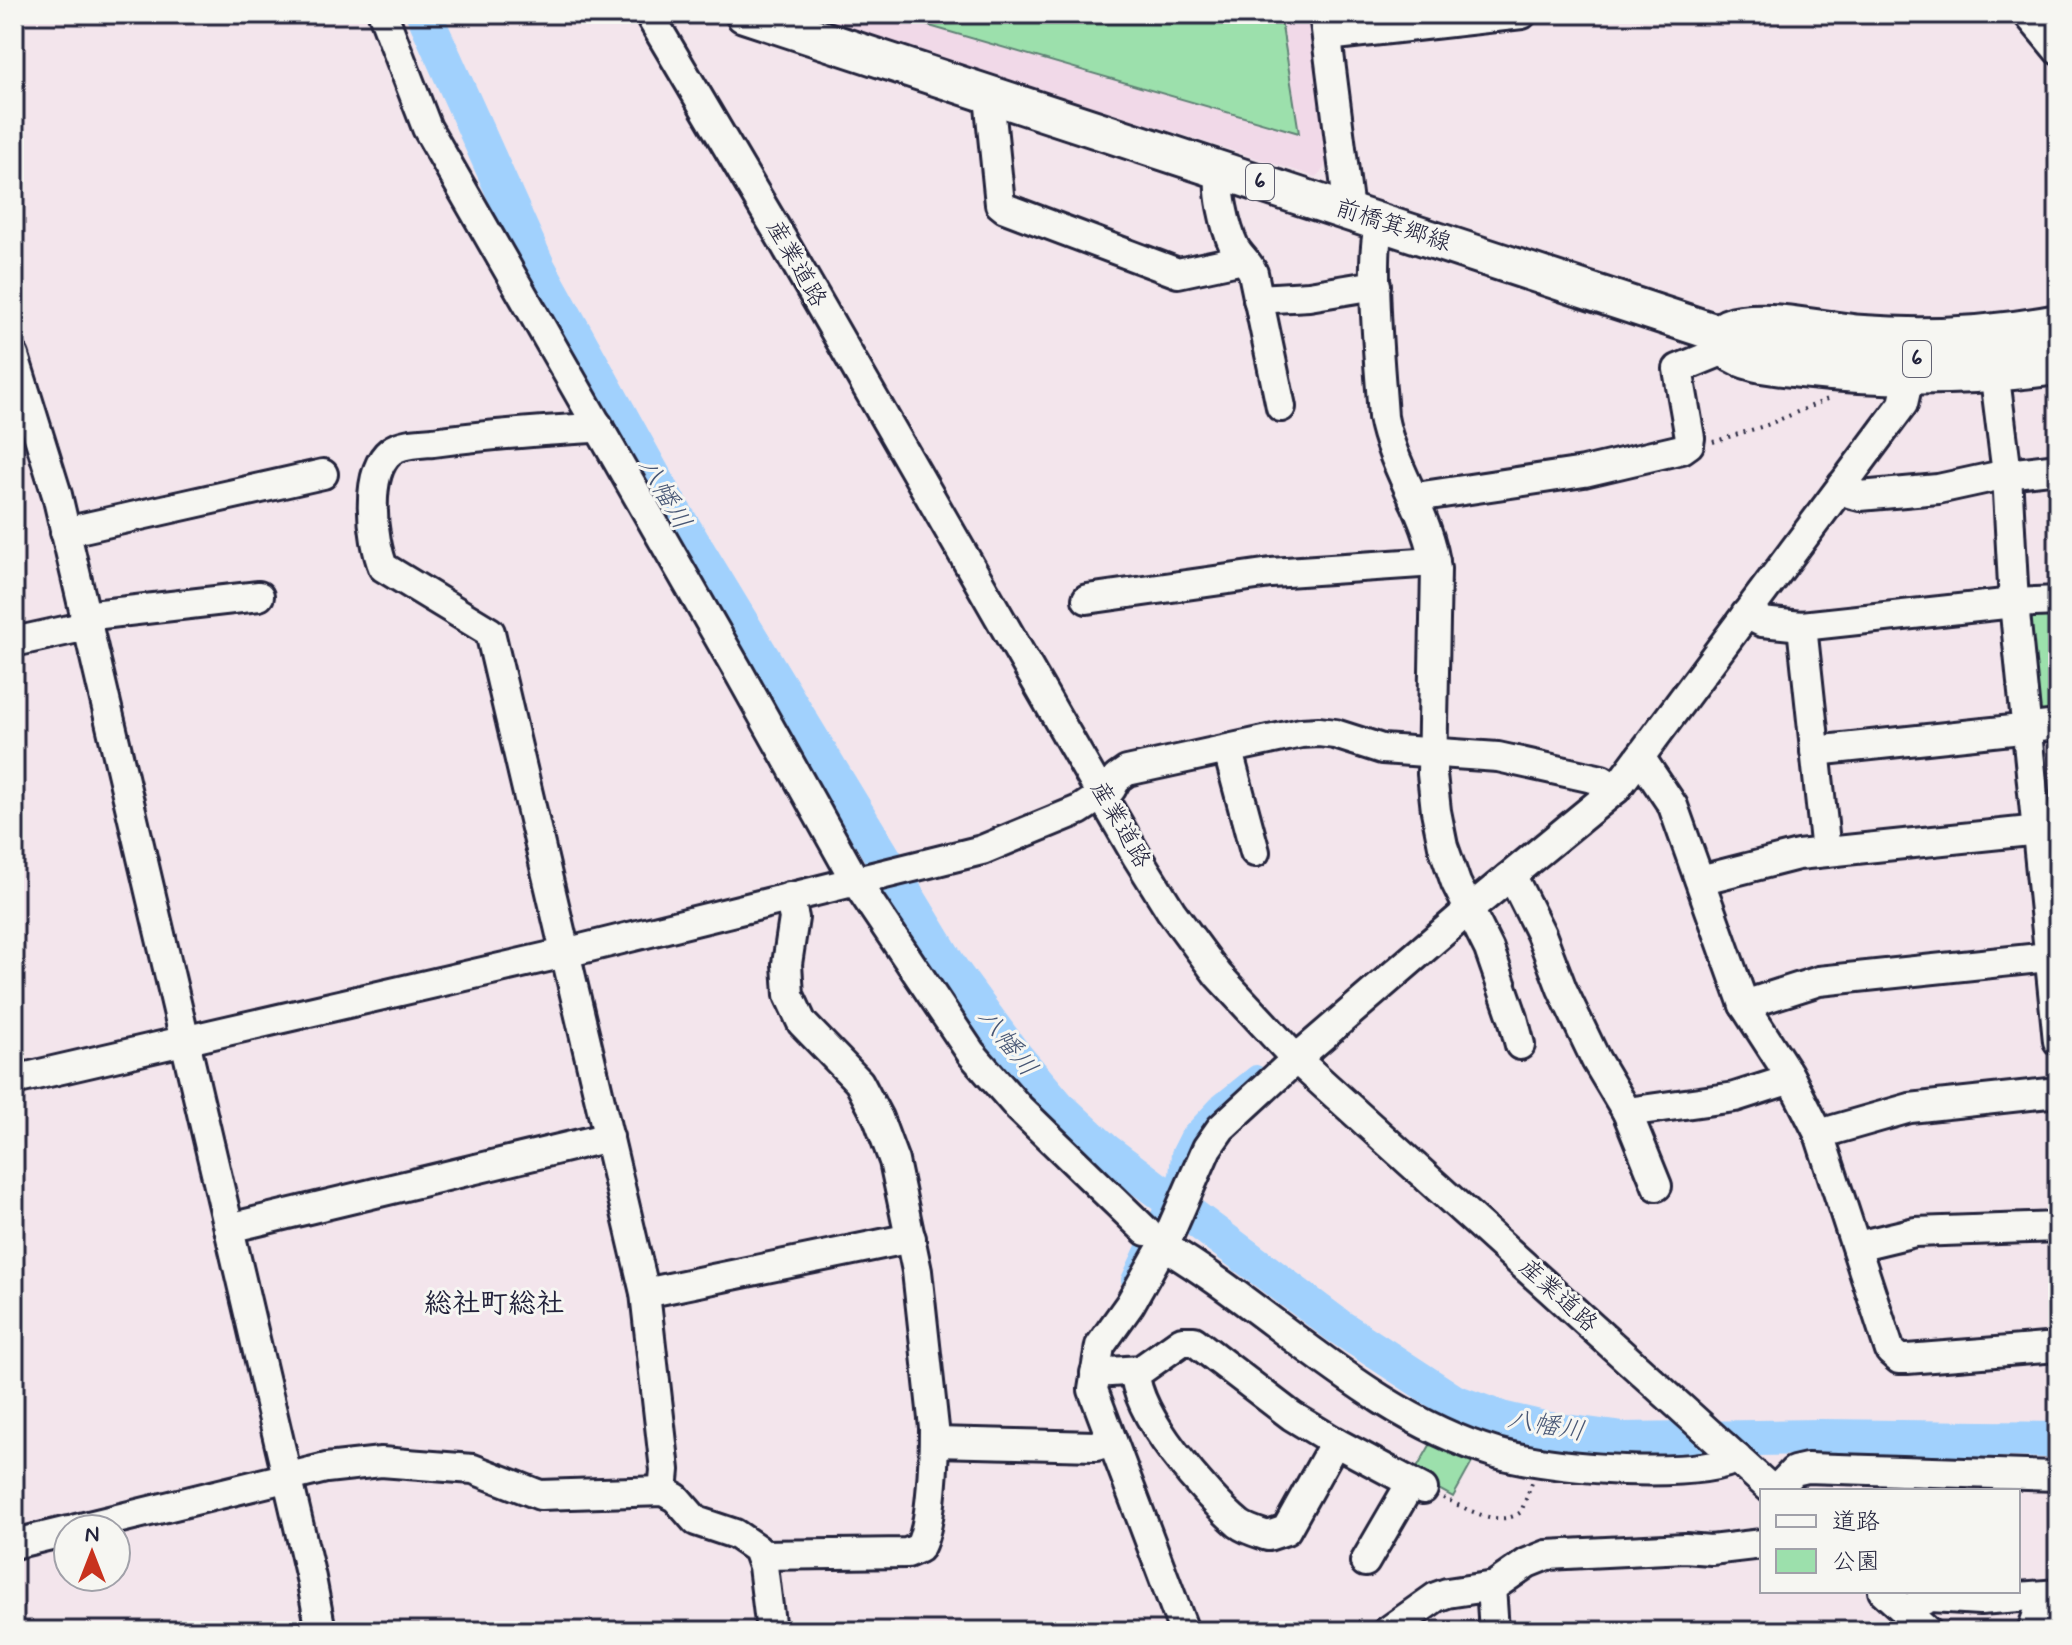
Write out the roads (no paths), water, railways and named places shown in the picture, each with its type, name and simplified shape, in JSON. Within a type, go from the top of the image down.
[{"type":"main road","name":"前橋箕郷線","points":[[744,14],[1365,216],[1718,341],[1900,359],[1990,357],[2057,346]]},
{"type":"street","points":[[383,14],[427,128],[860,880],[971,1053],[1019,1108],[1159,1238],[1369,1393],[1411,1418],[1498,1453],[1573,1466],[1647,1471],[1710,1468],[1737,1458]]},
{"type":"street","name":"産業道路","points":[[649,14],[790,252],[1136,855],[1194,943],[1249,1011],[1296,1059],[1772,1489]]},
{"type":"street","points":[[1520,1045],[1494,963],[1456,883],[1443,846],[1432,785],[1435,562],[1383,417],[1376,235],[1365,216],[1326,25],[1522,14]]},
{"type":"street","points":[[2028,14],[2058,50]]},
{"type":"street","points":[[993,95],[990,106],[1000,204],[1005,208],[1178,273],[1234,261],[1240,256]]},
{"type":"street","points":[[1222,170],[1218,183],[1230,234],[1240,256],[1251,268],[1281,407]]},
{"type":"street","points":[[1258,299],[1309,296],[1376,285]]},
{"type":"street","points":[[1414,500],[1423,496],[1584,472],[1682,449],[1689,444],[1678,369],[1718,341],[1742,362],[1759,367],[1908,382],[1995,378],[2057,346]]},
{"type":"street","points":[[14,356],[45,449],[65,532],[321,1631]]},
{"type":"street","points":[[1995,378],[2007,474],[2014,603],[2027,728],[2047,829],[2058,1041]]},
{"type":"street","points":[[1184,1631],[1093,1390],[1100,1346],[1130,1304],[1159,1238],[1190,1186],[1207,1148],[1221,1128],[1296,1059],[1470,909],[1616,789],[1903,404],[1908,382]]},
{"type":"street","points":[[598,425],[592,428],[501,433],[398,447],[380,464],[375,479],[375,535],[383,567],[490,632],[645,1293],[665,1470],[663,1491]]},
{"type":"street","points":[[1842,485],[1852,494],[1860,496],[1938,489],[2007,474],[2058,468]]},
{"type":"street","points":[[65,532],[323,474]]},
{"type":"street","points":[[1087,599],[1271,573],[1435,562]]},
{"type":"street","points":[[14,642],[86,621],[259,596]]},
{"type":"street","points":[[1746,614],[1762,622],[1802,626],[2058,601]]},
{"type":"street","points":[[1802,626],[1826,852]]},
{"type":"street","points":[[1815,751],[2058,725]]},
{"type":"street","points":[[14,1080],[565,953],[1007,842],[1079,810],[1111,789],[1117,778],[1127,771],[1301,733],[1319,732],[1382,749],[1516,761],[1602,780],[1616,789]]},
{"type":"street","points":[[1228,751],[1255,852]]},
{"type":"street","points":[[1640,757],[1669,797],[1744,1005],[1791,1079],[1819,1134],[1890,1351],[1899,1359],[2058,1347]]},
{"type":"street","points":[[1700,880],[1782,858],[2047,829]]},
{"type":"street","points":[[1508,878],[1518,888],[1541,934],[1562,989],[1596,1060],[1627,1112],[1657,1186]]},
{"type":"street","points":[[760,1555],[907,1553],[919,1548],[926,1533],[934,1442],[911,1238],[894,1161],[878,1118],[859,1082],[802,1023],[789,995],[787,964],[794,918],[789,897]]},
{"type":"street","points":[[1744,1005],[1828,980],[2054,957]]},
{"type":"street","points":[[1627,1112],[1735,1097],[1791,1079]]},
{"type":"street","points":[[1819,1134],[1895,1110],[2058,1092]]},
{"type":"street","points":[[229,1228],[609,1137]]},
{"type":"street","points":[[1857,1246],[1915,1232],[2058,1227]]},
{"type":"street","points":[[645,1293],[911,1238]]},
{"type":"street","points":[[1095,1373],[1146,1368],[1182,1341],[1200,1342],[1292,1416],[1417,1486],[1365,1562]]},
{"type":"street","points":[[1135,1371],[1136,1387],[1168,1447],[1242,1526],[1268,1536],[1286,1530],[1335,1442]]},
{"type":"street","points":[[934,1442],[1096,1446],[1110,1441]]},
{"type":"street","points":[[132,1515],[347,1464],[381,1462],[473,1469],[540,1495],[663,1491],[676,1498],[696,1521],[735,1534],[750,1543],[760,1555],[771,1631]]},
{"type":"street","points":[[1776,1489],[1801,1468],[2058,1476]]},
{"type":"street","points":[[14,1544],[52,1535]]},
{"type":"street","points":[[1388,1631],[1436,1597],[1491,1587],[1527,1563],[1555,1553],[1685,1548],[1711,1550],[1760,1544]]},
{"type":"street","points":[[1491,1587],[1494,1631]]},
{"type":"street","points":[[1885,1593],[1917,1622]]},
{"type":"street","points":[[1917,1622],[1919,1602],[1931,1597],[1980,1600],[2051,1595]]},
{"type":"street","points":[[2032,1631],[2051,1595]]},
{"type":"waterway","name":"八幡川","points":[[424,14],[538,268],[667,501],[952,971],[1012,1053],[1058,1107],[1104,1150],[1338,1326],[1454,1402],[1501,1419],[1544,1429],[1623,1440],[1819,1437],[2058,1440]]},
{"type":"waterway","points":[[1131,1280],[1179,1176],[1181,1154],[1190,1136],[1220,1104],[1256,1075]]},
{"type":"district","name":"総社町総社","points":[[494,1304]]}]
